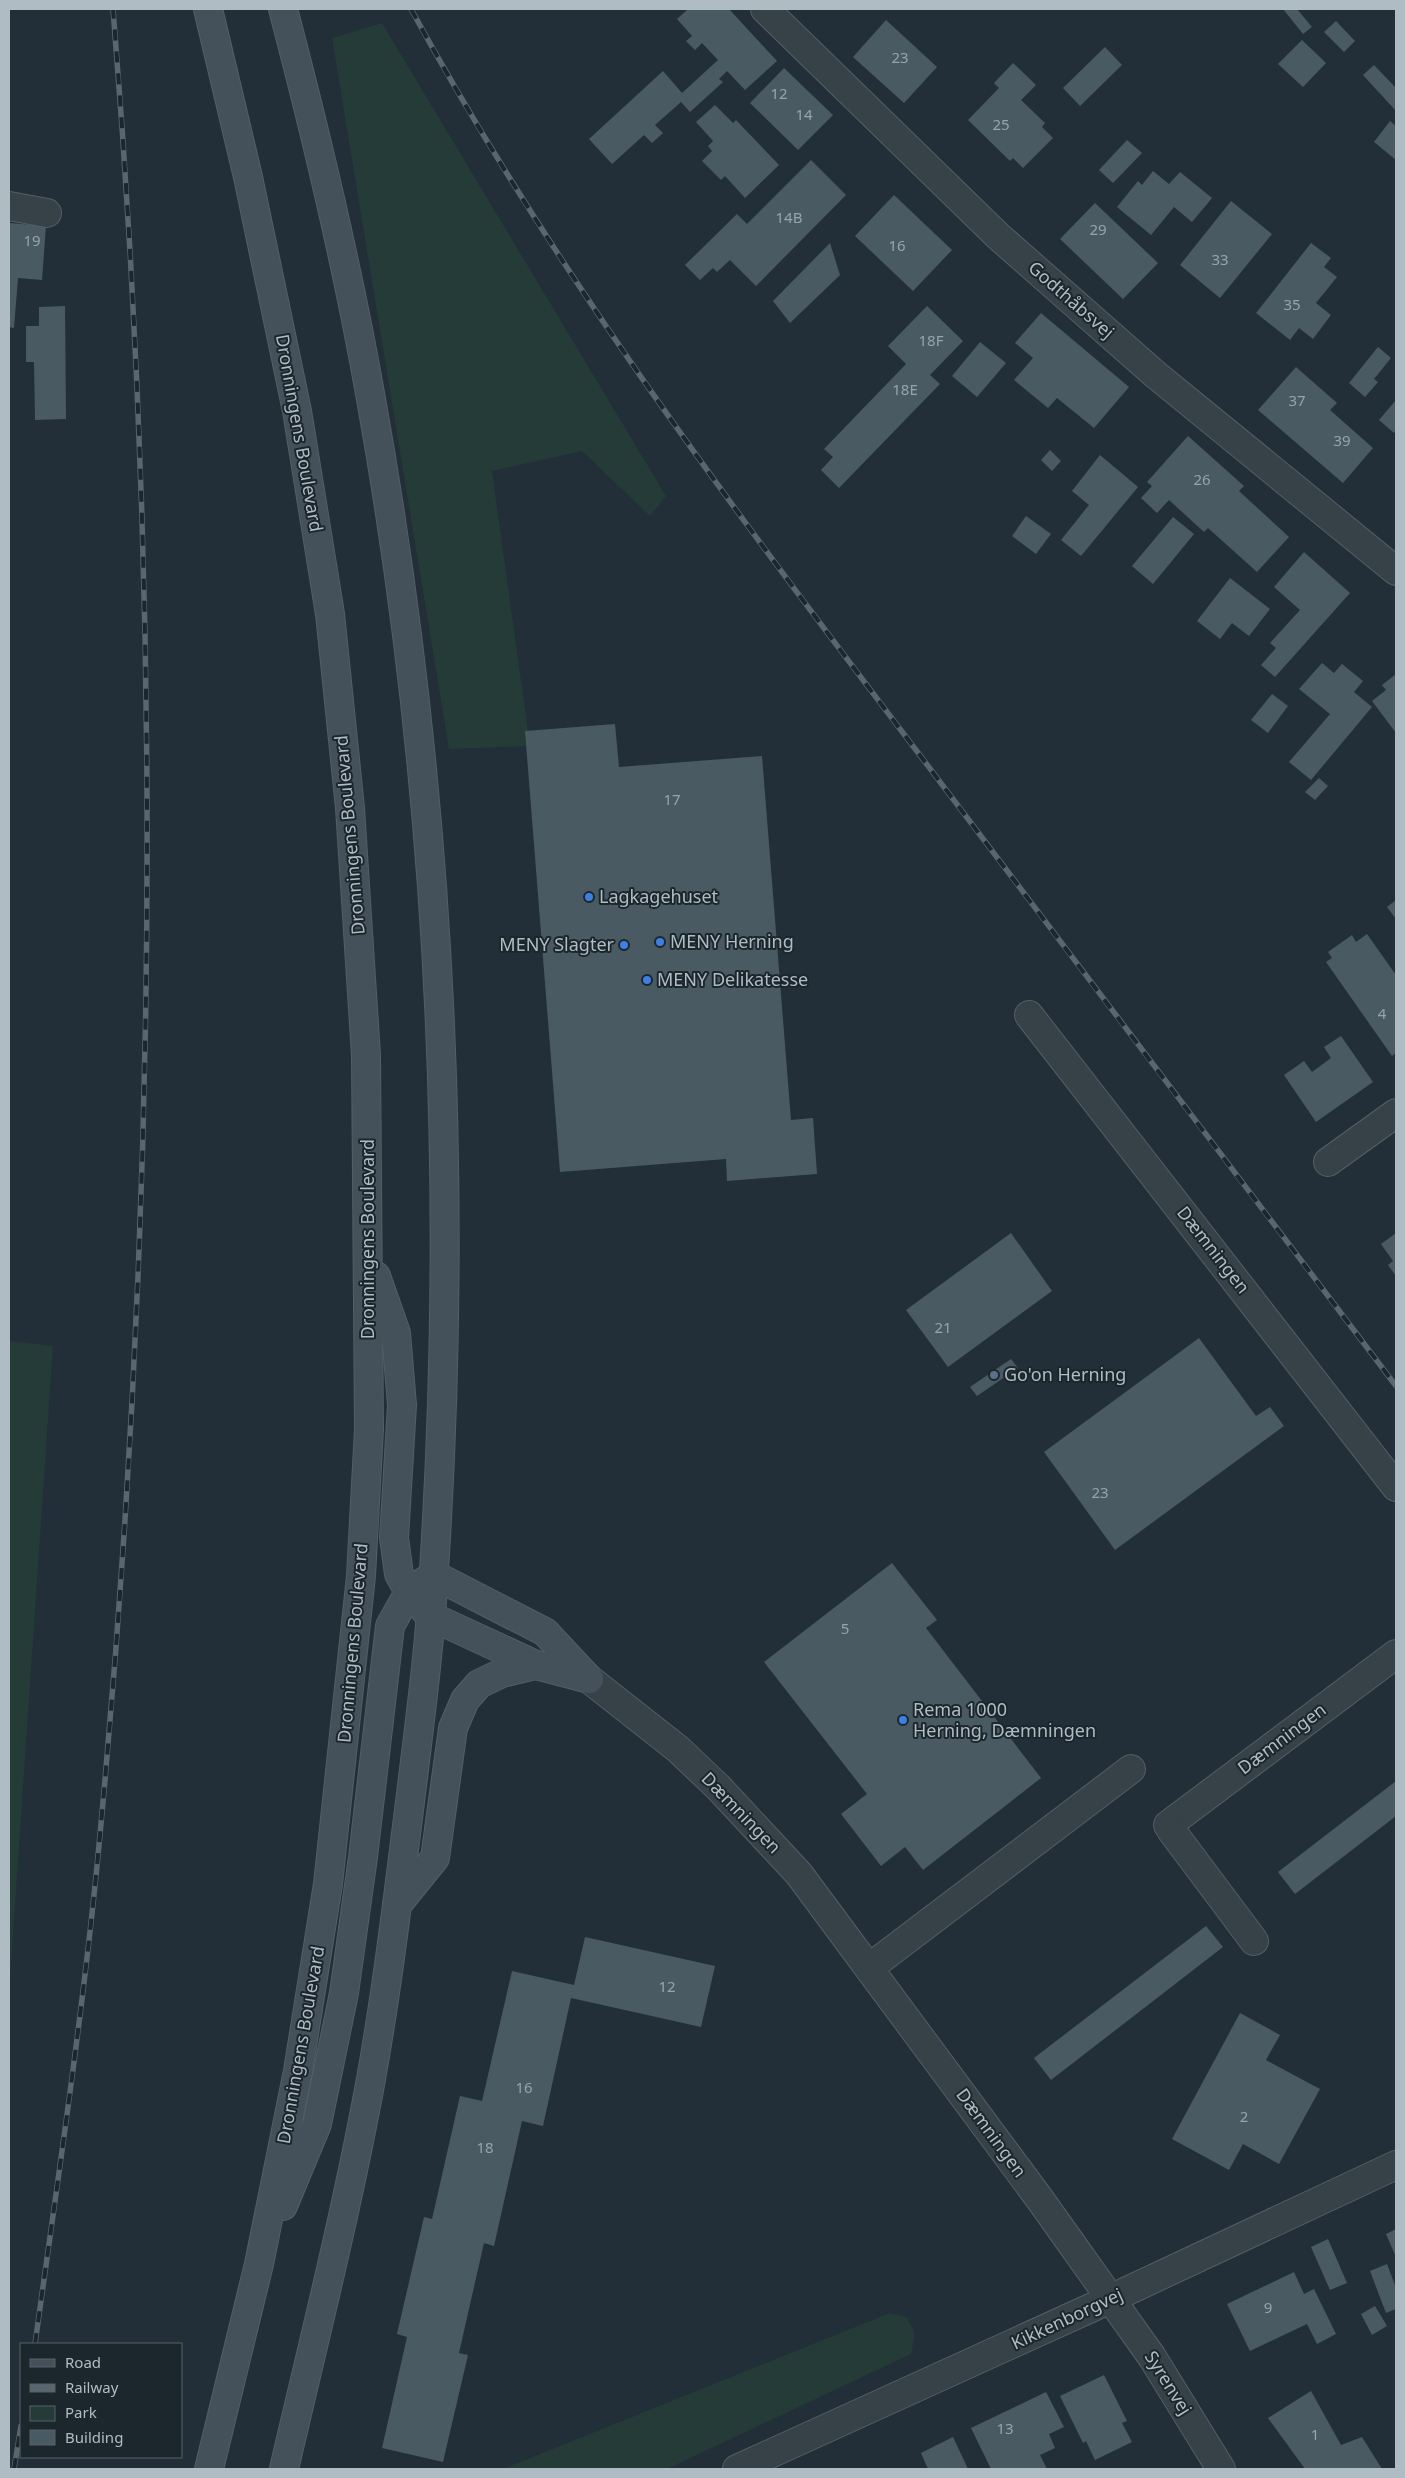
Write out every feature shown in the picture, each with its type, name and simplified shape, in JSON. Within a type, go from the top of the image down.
[{"type":"main road","name":"Dronningens Boulevard","points":[[208,9],[248,177],[298,411],[330,614],[350,808],[366,1055],[369,1256],[369,1429],[361,1576],[329,1874],[298,2071],[259,2264],[209,2469]]},
{"type":"main road","points":[[283,9],[323,162],[371,399],[402,604],[425,800],[441,1048],[445,1252],[434,1575],[397,1906],[371,2079],[329,2277],[284,2469]]},
{"type":"main road","points":[[369,1256],[396,1333],[402,1405],[394,1538],[399,1574],[408,1592],[430,1616],[536,1665],[589,1679]]},
{"type":"main road","points":[[259,2264],[317,2124],[344,1993],[363,1857],[390,1626],[408,1592],[434,1575]]},
{"type":"main road","points":[[434,1575],[545,1632],[589,1679]]},
{"type":"main road","points":[[397,1906],[435,1858],[453,1728],[465,1700],[478,1684],[502,1673],[536,1665]]},
{"type":"street","name":"Godthåbsvej","points":[[765,9],[1012,248],[1156,375],[1396,571]]},
{"type":"street","points":[[9,206],[47,213]]},
{"type":"street","name":"Dæmningen","points":[[1029,1015],[1396,1487]]},
{"type":"street","points":[[1328,1162],[1396,1113]]},
{"type":"street","name":"Dæmningen","points":[[1254,1941],[1169,1827],[1396,1654]]},
{"type":"street","name":"Dæmningen","points":[[589,1679],[670,1743],[718,1787],[800,1874],[1039,2198],[1110,2299]]},
{"type":"street","points":[[870,1968],[1131,1770]]},
{"type":"street","name":"Kikkenborgvej","points":[[737,2469],[1110,2299],[1396,2165]]},
{"type":"street","name":"Syrenvej","points":[[1110,2299],[1152,2357],[1221,2469]]},
{"type":"green space","points":[[382,23],[666,496],[650,516],[582,451],[492,471],[530,746],[449,749],[332,38]]},
{"type":"green space","points":[[9,1341],[53,1346],[9,1993]]},
{"type":"green space","points":[[890,2313],[907,2317],[915,2334],[911,2354],[667,2469],[503,2469]]},
{"type":"building","points":[[688,9],[729,9],[777,61],[745,90],[727,71],[719,79],[723,82],[690,112],[681,102],[655,125],[663,133],[652,143],[644,135],[612,164],[589,139],[663,71],[682,93],[718,60],[702,43],[695,50],[686,41],[692,36],[677,19]]},
{"type":"building","points":[[1283,9],[1297,9],[1312,27],[1303,34]]},
{"type":"building","points":[[886,20],[937,67],[904,103],[853,57]]},
{"type":"building","points":[[1336,21],[1355,41],[1344,52],[1324,32]]},
{"type":"building","points":[[1302,40],[1326,63],[1303,87],[1278,64]]},
{"type":"building","points":[[1105,47],[1122,65],[1080,106],[1063,88]]},
{"type":"building","points":[[1013,63],[1036,85],[1021,100],[1045,123],[1042,127],[1053,138],[1023,168],[1013,158],[1010,161],[968,120],[999,88],[994,83]]},
{"type":"building","points":[[1374,65],[1396,88],[1396,111],[1363,75]]},
{"type":"building","points":[[784,68],[833,115],[798,150],[750,103]]},
{"type":"building","points":[[715,105],[733,123],[736,120],[779,165],[745,198],[725,176],[721,180],[702,161],[712,151],[708,146],[713,141],[696,122]]},
{"type":"building","points":[[1390,121],[1396,126],[1396,160],[1374,142]]},
{"type":"building","points":[[1127,140],[1142,153],[1113,183],[1099,170]]},
{"type":"building","points":[[811,160],[846,195],[756,286],[730,260],[717,272],[713,268],[700,280],[685,265],[737,214],[747,224]]},
{"type":"building","points":[[1153,171],[1169,184],[1180,172],[1212,198],[1192,222],[1174,207],[1151,235],[1117,207],[1138,181],[1142,185]]},
{"type":"building","points":[[894,195],[952,250],[913,291],[855,236]]},
{"type":"building","points":[[1231,201],[1272,234],[1220,298],[1180,265]]},
{"type":"building","points":[[1095,203],[1158,263],[1123,299],[1060,239]]},
{"type":"building","points":[[9,223],[46,226],[42,280],[18,278],[14,328],[9,327]]},
{"type":"building","points":[[830,243],[840,275],[790,323],[773,301]]},
{"type":"building","points":[[1311,243],[1331,258],[1324,267],[1337,277],[1316,303],[1331,315],[1313,339],[1299,328],[1290,340],[1256,313]]},
{"type":"building","points":[[65,306],[66,419],[35,420],[34,362],[26,362],[26,326],[39,326],[39,307]]},
{"type":"building","points":[[927,306],[963,341],[930,375],[940,384],[839,488],[821,470],[833,457],[824,449],[906,364],[888,346]]},
{"type":"building","points":[[1041,313],[1129,387],[1094,428],[1057,398],[1048,408],[1014,380],[1033,358],[1015,343]]},
{"type":"building","points":[[980,342],[1006,363],[977,397],[952,376]]},
{"type":"building","points":[[1378,347],[1391,358],[1374,379],[1378,382],[1365,397],[1349,383]]},
{"type":"building","points":[[1296,367],[1337,403],[1330,410],[1373,448],[1343,483],[1258,410]]},
{"type":"building","points":[[1396,400],[1396,430],[1394,433],[1379,420]]},
{"type":"building","points":[[1188,436],[1244,486],[1239,491],[1289,537],[1257,572],[1208,528],[1204,532],[1169,500],[1157,513],[1141,498],[1152,486],[1147,482]]},
{"type":"building","points":[[1050,450],[1061,461],[1052,471],[1041,460]]},
{"type":"building","points":[[1100,455],[1138,487],[1081,556],[1061,540],[1089,505],[1072,491]]},
{"type":"building","points":[[1026,516],[1051,534],[1036,554],[1012,536]]},
{"type":"building","points":[[1173,517],[1194,534],[1153,584],[1132,566]]},
{"type":"building","points":[[1304,552],[1350,593],[1275,677],[1261,665],[1276,648],[1270,643],[1300,610],[1274,587]]},
{"type":"building","points":[[1230,578],[1270,609],[1249,636],[1232,623],[1220,639],[1197,621]]},
{"type":"building","points":[[1322,663],[1334,673],[1342,664],[1363,681],[1354,692],[1372,707],[1311,780],[1289,762],[1330,714],[1299,689]]},
{"type":"building","points":[[1396,674],[1396,733],[1372,701],[1386,690],[1382,685]]},
{"type":"building","points":[[1272,694],[1288,706],[1268,733],[1251,720]]},
{"type":"building","name":"MENY Herning","points":[[615,724],[619,767],[762,756],[791,1120],[813,1118],[817,1174],[727,1181],[726,1159],[560,1172],[525,731]]},
{"type":"building","points":[[1319,778],[1328,786],[1315,800],[1305,792]]},
{"type":"building","points":[[1396,900],[1396,919],[1387,907]]},
{"type":"building","points":[[1367,934],[1396,975],[1396,1053],[1392,1056],[1326,962],[1332,958],[1328,952],[1352,935],[1356,942]]},
{"type":"building","points":[[1341,1036],[1373,1082],[1316,1122],[1284,1075],[1304,1061],[1312,1072],[1331,1058],[1324,1047]]},
{"type":"building","points":[[1011,1233],[1052,1291],[948,1367],[906,1310]]},
{"type":"building","points":[[1396,1233],[1396,1276],[1388,1265],[1393,1261],[1381,1244]]},
{"type":"building","points":[[1199,1338],[1256,1416],[1270,1407],[1284,1426],[1115,1550],[1044,1452]]},
{"type":"building","points":[[1011,1359],[1018,1368],[977,1396],[970,1387]]},
{"type":"building","name":"Rema 1000 Herning, Dæmningen","points":[[892,1563],[937,1620],[926,1628],[1041,1778],[923,1870],[905,1847],[881,1866],[841,1814],[867,1794],[764,1662]]},
{"type":"building","points":[[1396,1781],[1396,1816],[1295,1894],[1278,1872]]},
{"type":"building","points":[[1206,1926],[1223,1947],[1051,2080],[1034,2058]]},
{"type":"building","points":[[585,1937],[715,1966],[701,2027],[571,1998],[543,2126],[522,2121],[494,2246],[484,2243],[459,2353],[468,2355],[443,2462],[382,2448],[407,2337],[397,2334],[424,2217],[432,2219],[460,2096],[482,2101],[512,1971],[574,1985]]},
{"type":"building","points":[[1240,2013],[1280,2035],[1266,2060],[1320,2089],[1279,2164],[1243,2144],[1229,2170],[1172,2139]]},
{"type":"building","points":[[1396,2229],[1396,2257],[1386,2234]]},
{"type":"building","points":[[1328,2239],[1347,2283],[1330,2290],[1311,2247]]},
{"type":"building","points":[[1387,2264],[1396,2288],[1396,2309],[1386,2313],[1370,2271]]},
{"type":"building","points":[[1294,2272],[1304,2294],[1314,2289],[1336,2334],[1317,2344],[1307,2324],[1250,2351],[1227,2304]]},
{"type":"building","points":[[1375,2306],[1387,2326],[1372,2335],[1361,2314]]},
{"type":"building","points":[[1104,2375],[1127,2421],[1122,2423],[1132,2442],[1095,2460],[1086,2441],[1083,2443],[1060,2396]]},
{"type":"building","points":[[1311,2391],[1341,2445],[1362,2437],[1382,2469],[1305,2469],[1268,2418]]},
{"type":"building","points":[[1046,2392],[1064,2427],[1049,2434],[1055,2448],[1040,2455],[1047,2469],[991,2469],[971,2428]]},
{"type":"building","points":[[953,2437],[968,2469],[928,2469],[921,2453]]},
{"type":"railway","points":[[35,2343],[76,2046],[97,1866],[117,1634],[132,1402],[142,1170],[147,938],[146,705],[140,473],[129,241],[113,9]]},
{"type":"railway","points":[[411,9],[467,107],[587,298],[716,483],[1396,1386]]},
{"type":"railway","points":[[14,2469],[20,2432]]},
{"type":"place","name":"Lagkagehuset","points":[[589,897]]},
{"type":"place","name":"MENY Herning","points":[[660,942]]},
{"type":"place","name":"MENY Slagter","points":[[624,945]]},
{"type":"place","name":"MENY Delikatesse","points":[[647,980]]},
{"type":"place","name":"Go'on Herning","points":[[994,1375]]},
{"type":"place","name":"Rema 1000 Herning, Dæmningen","points":[[903,1720]]}]
